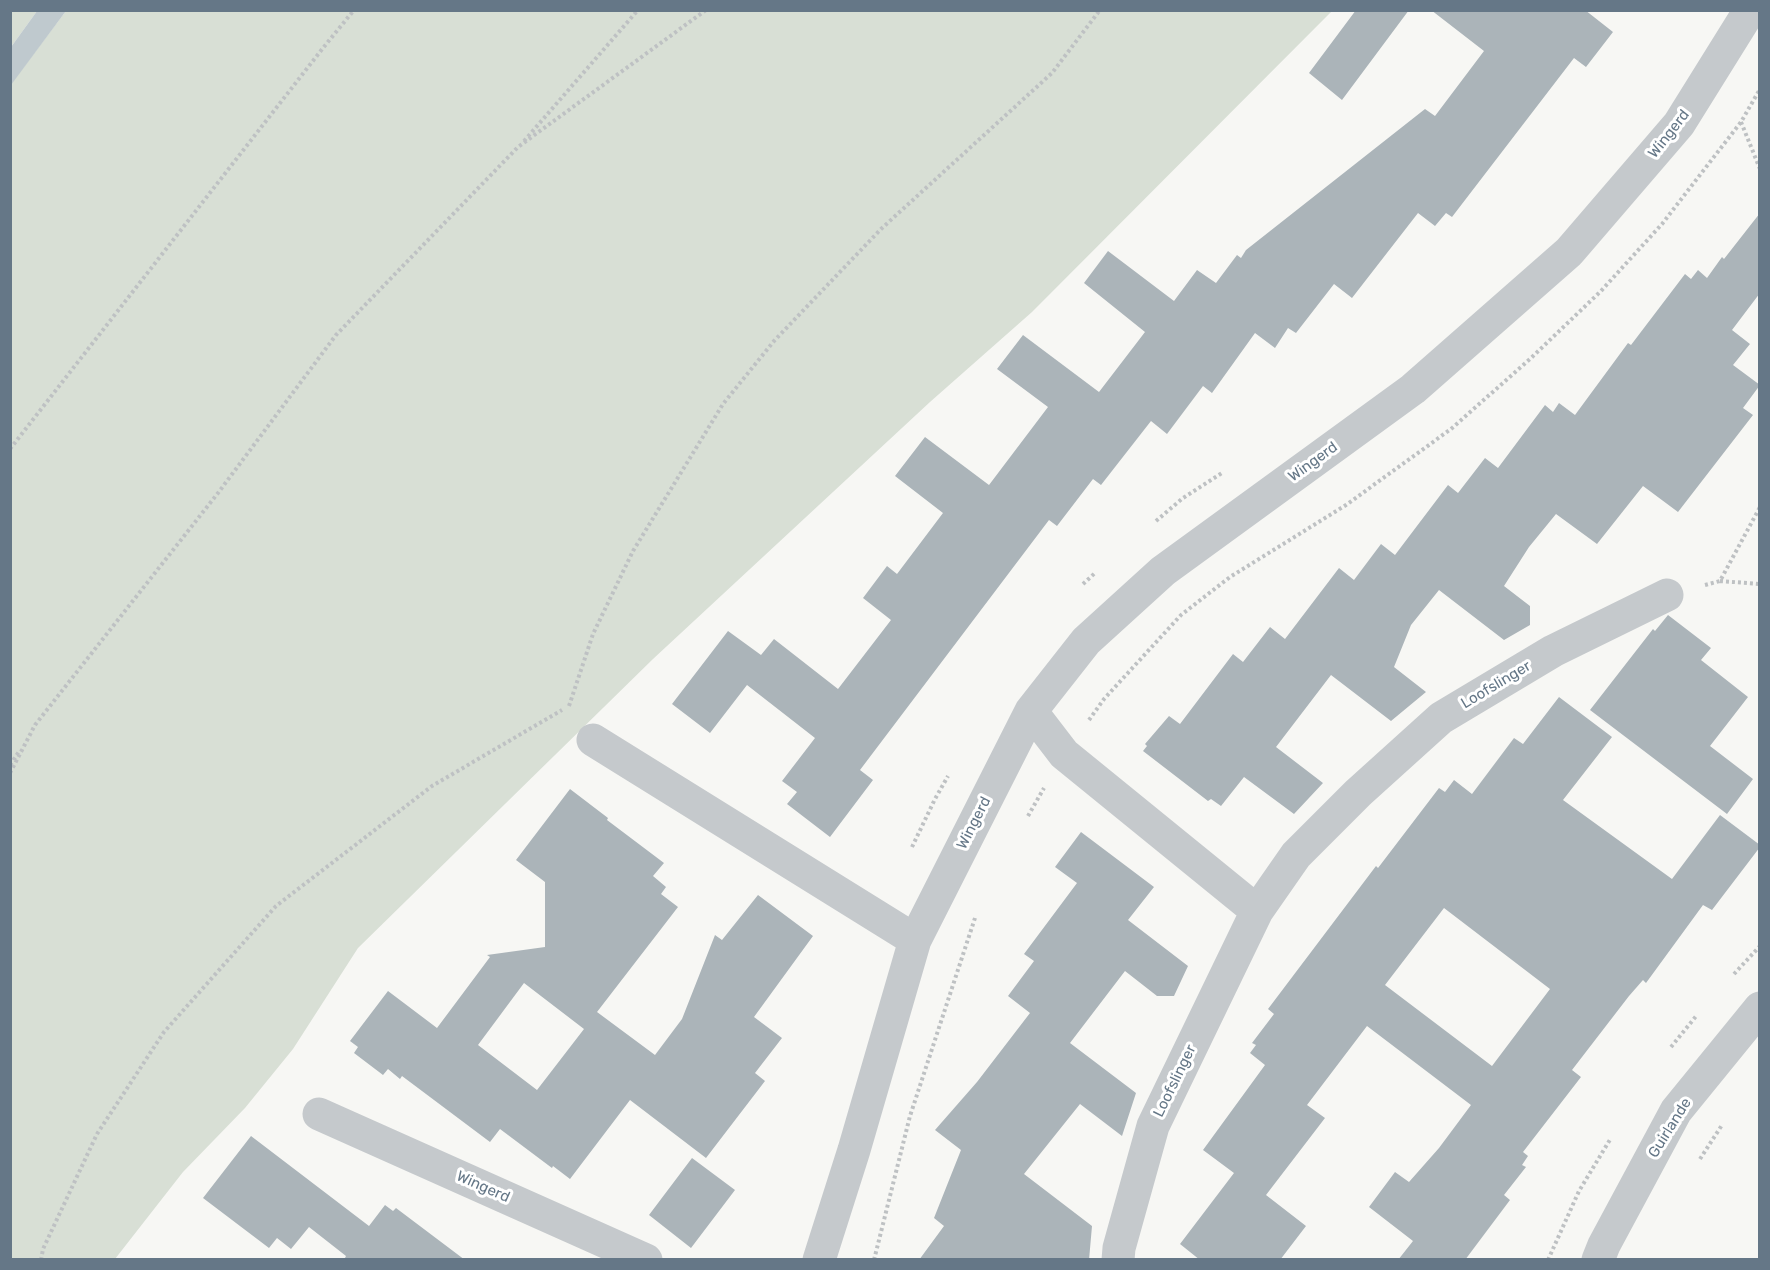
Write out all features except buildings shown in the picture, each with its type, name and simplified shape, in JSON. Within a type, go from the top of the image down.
[{"type":"street","name":"Wingerd","points":[[819,1260],[854,1150],[915,939],[1031,711],[1086,641],[1163,571],[1413,389],[1569,252],[1679,124],[1750,10]]},
{"type":"street","name":"Loofslinger","points":[[1118,1260],[1119,1248],[1153,1126],[1257,911],[1296,855],[1358,793],[1441,718],[1553,651],[1667,595]]},
{"type":"street","points":[[1031,711],[1064,754],[1257,911]]},
{"type":"street","points":[[593,740],[915,939]]},
{"type":"street","name":"Guirlande","points":[[1598,1260],[1676,1111],[1760,1008]]},
{"type":"street","name":"Wingerd","points":[[319,1114],[646,1260]]},
{"type":"path","points":[[10,449],[354,10]]},
{"type":"path","points":[[10,765],[35,725],[218,493],[336,336],[518,147],[638,10]]},
{"type":"path","points":[[518,147],[706,10]]},
{"type":"path","points":[[41,1260],[43,1249],[97,1134],[164,1032],[276,906],[432,786],[571,705],[593,634],[633,551],[723,404],[774,341],[881,229],[1052,73],[1100,10]]},
{"type":"path","points":[[1022,826],[1064,754],[1104,699],[1181,615],[1230,577],[1346,505],[1442,436],[1530,359],[1601,291],[1662,224],[1741,122],[1760,89]]},
{"type":"path","points":[[1741,122],[1760,169]]},
{"type":"path","points":[[1720,581],[1760,507]]},
{"type":"path","points":[[1667,595],[1720,581],[1760,584]]},
{"type":"path","points":[[10,773],[35,725]]},
{"type":"path","points":[[874,1260],[910,1116],[976,915]]},
{"type":"path","points":[[1700,1160],[1724,1121]]},
{"type":"shaded area","points":[[11,11],[37,11],[11,47]]},
{"type":"shaded area","points":[[37,11],[66,11],[11,85],[11,47]]},
{"type":"shaded area","points":[[66,11],[1332,11],[1032,312],[930,402],[653,659],[358,948],[293,1049],[245,1108],[183,1172],[115,1259],[11,1260],[10,85]]}]
